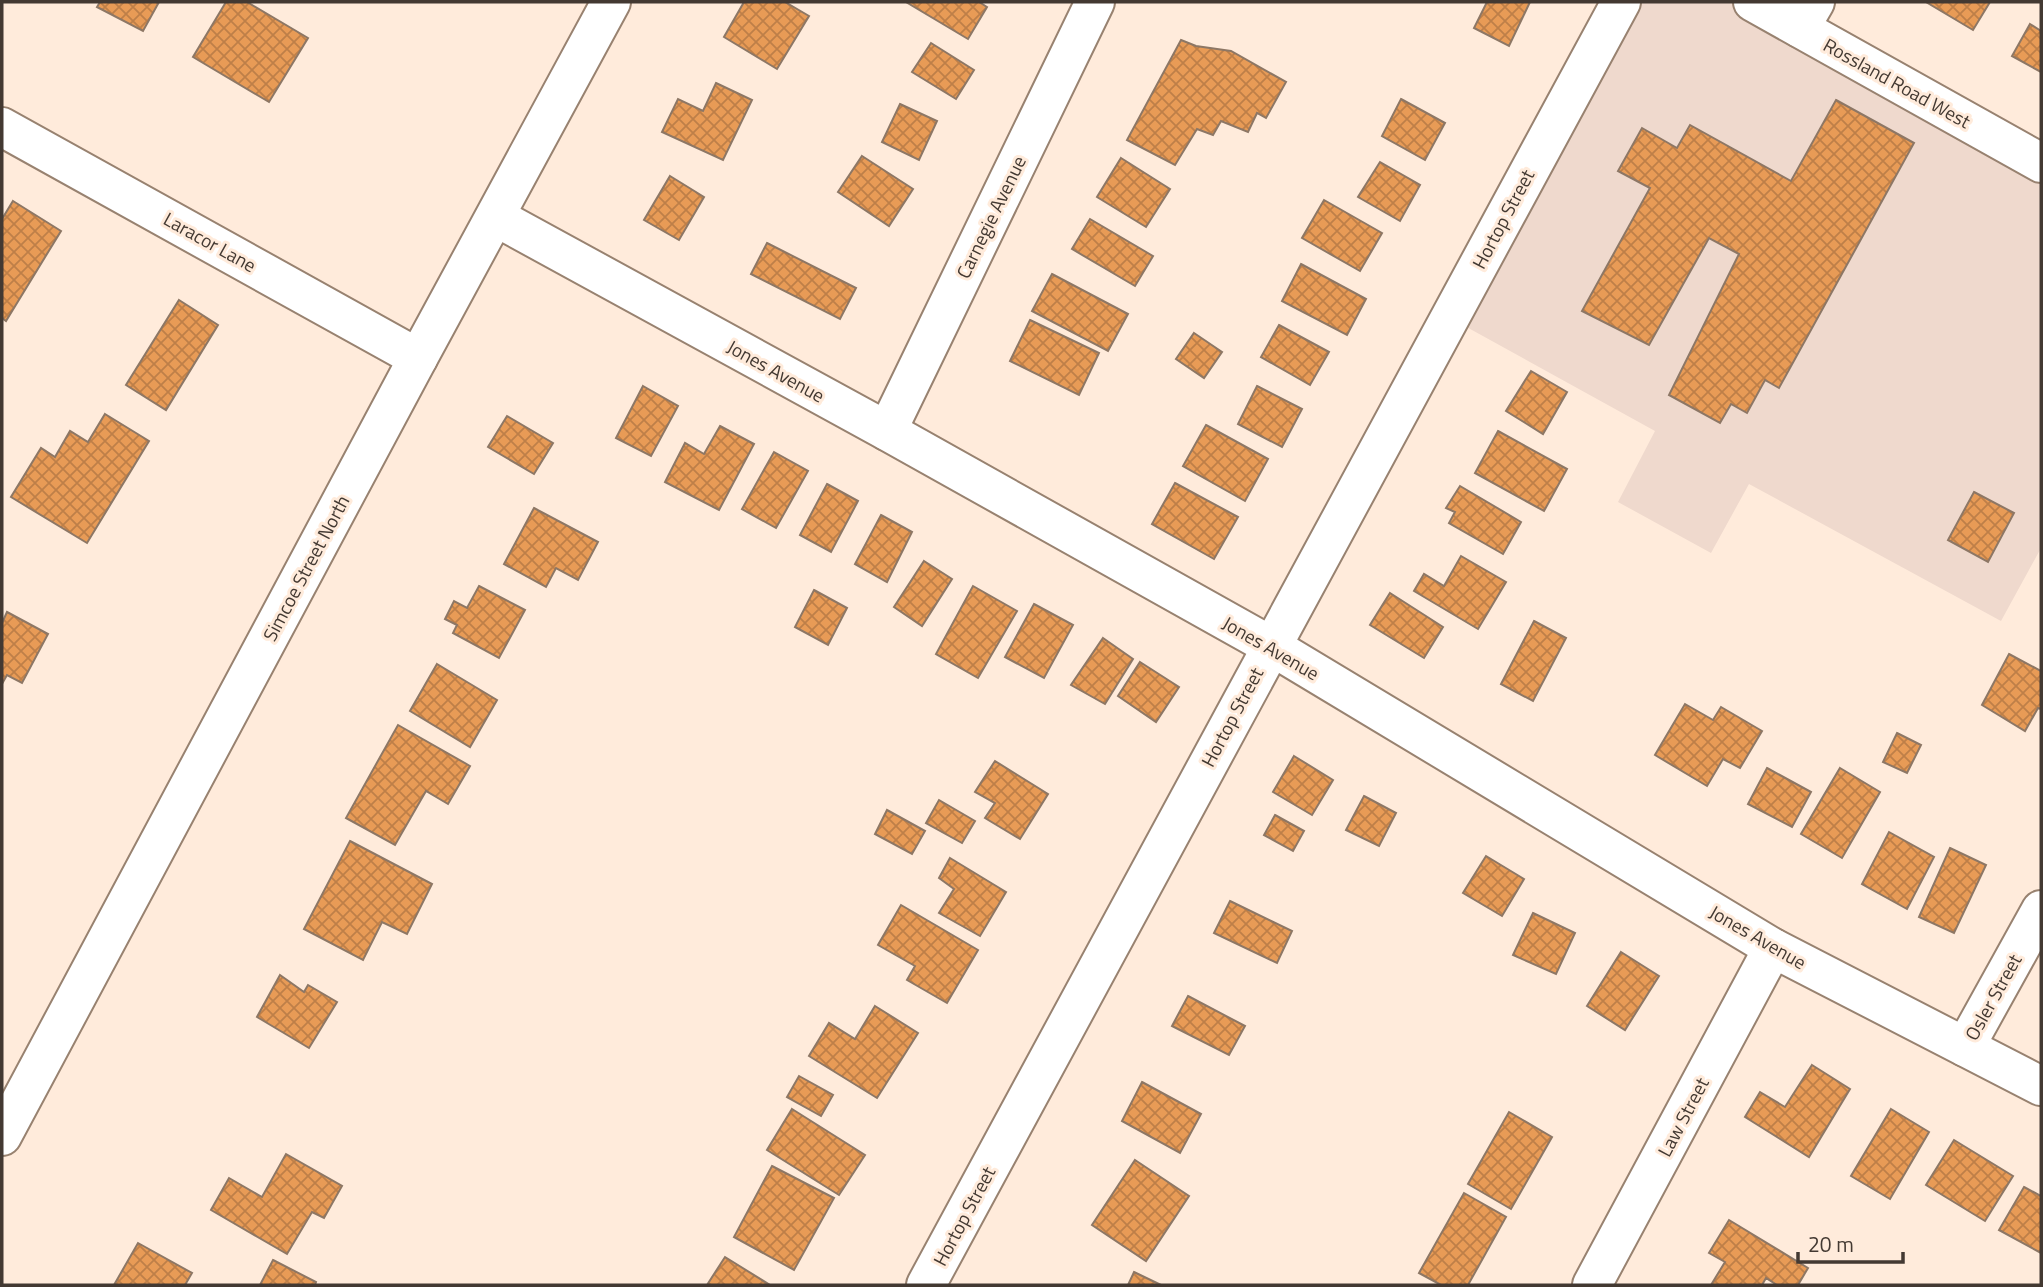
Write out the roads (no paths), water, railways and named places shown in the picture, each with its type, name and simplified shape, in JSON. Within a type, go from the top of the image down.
[{"type":"street","name":"Simcoe Street North","points":[[2,1136],[611,2]]},
{"type":"street","name":"Carnegie Avenue","points":[[887,431],[1095,2]]},
{"type":"street","name":"Hortop Street","points":[[926,1285],[1621,2]]},
{"type":"street","name":"Rossland Road West","points":[[1753,2],[1808,15],[2041,163]]},
{"type":"street","name":"Laracor Lane","points":[[2,127],[418,358]]},
{"type":"street","name":"Jones Avenue","points":[[496,217],[887,431],[1270,646],[1773,948],[2041,1086]]},
{"type":"street","name":"Osler Street","points":[[1965,1047],[2041,910]]},
{"type":"street","name":"Law Street","points":[[1592,1285],[1773,948]]}]
